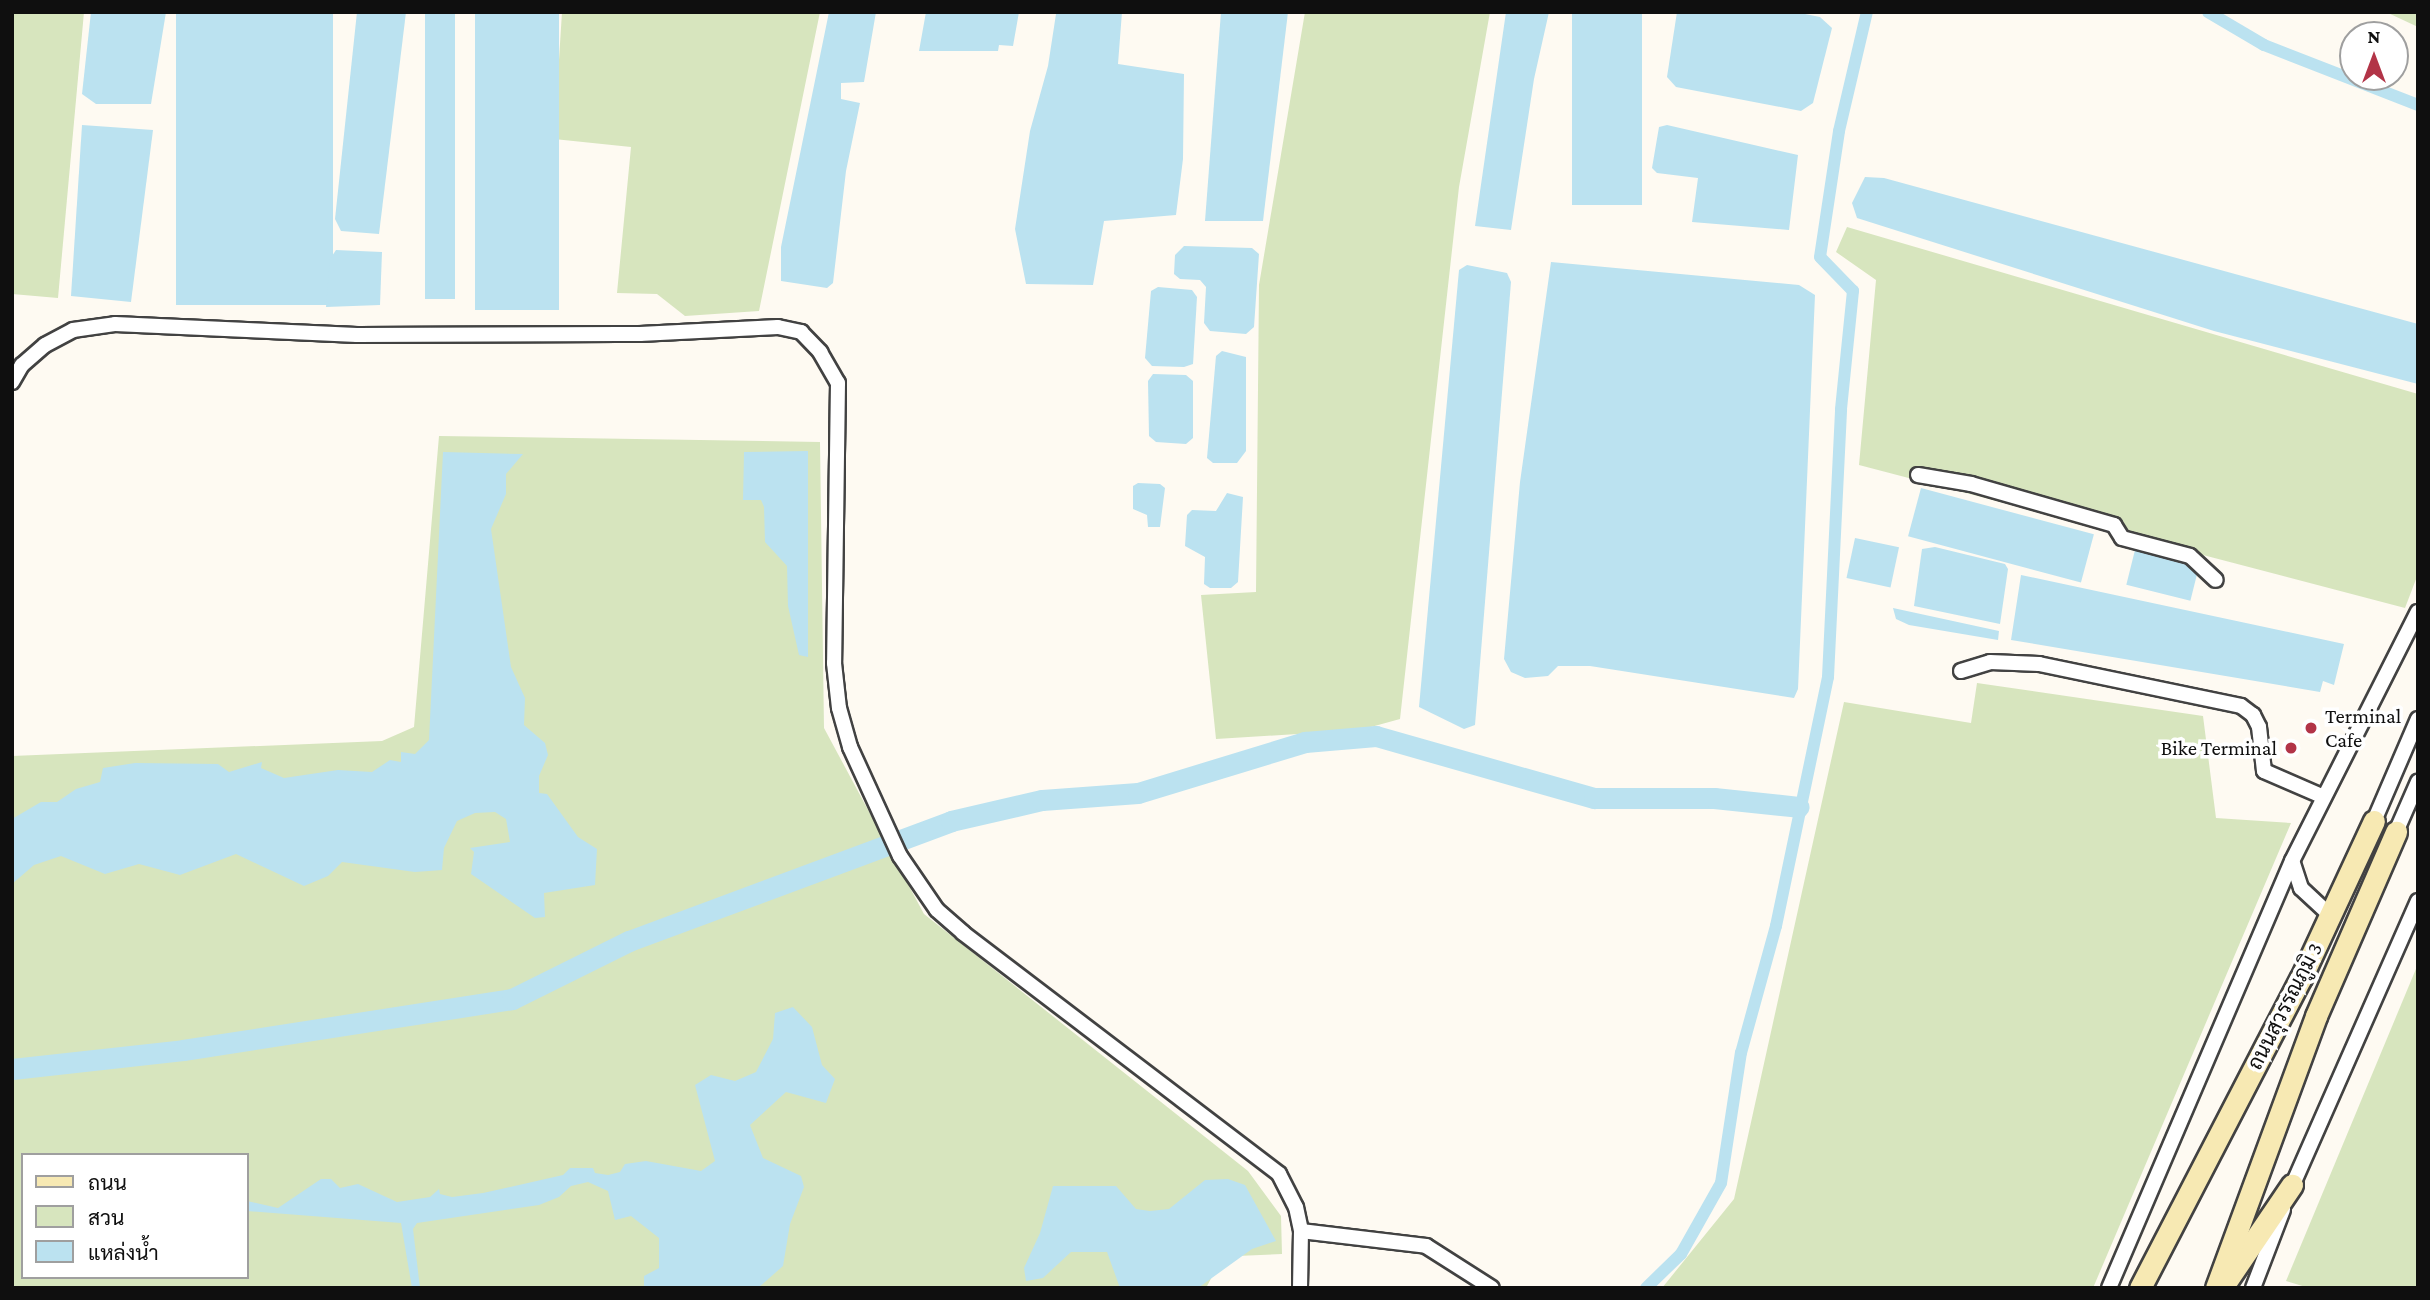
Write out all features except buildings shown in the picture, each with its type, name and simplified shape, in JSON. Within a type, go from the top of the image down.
[{"type":"main road","name":"ถนนสุวรรณภูมิ 3","points":[[2140,1288],[2331,916],[2374,821]]},
{"type":"main road","name":"ถนนสุวรรณภูมิ 3","points":[[2216,1288],[2316,1016],[2396,832]]},
{"type":"main road","points":[[2222,1288],[2292,1185]]},
{"type":"street","points":[[12,382],[22,365],[45,345],[73,330],[115,324],[357,335],[640,334],[778,327],[800,332],[820,352],[838,383],[834,663],[850,747],[900,856],[937,910],[963,933],[1279,1174],[1296,1207],[1301,1231],[1300,1288]]},
{"type":"street","points":[[1918,475],[1971,484],[2114,525],[2122,538],[2190,556],[2216,580]]},
{"type":"street","points":[[2109,1288],[2292,861],[2418,612]]},
{"type":"street","points":[[1961,671],[1990,662],[2039,664],[2241,706],[2253,715],[2259,727],[2264,771],[2324,797]]},
{"type":"street","name":"ถนนสุวรรณภูมิ 3","points":[[2374,821],[2418,719]]},
{"type":"street","name":"ถนนสุวรรณภูมิ 3","points":[[2396,832],[2418,782]]},
{"type":"street","points":[[2292,861],[2301,888],[2331,916]]},
{"type":"street","points":[[2255,1287],[2292,1185],[2418,901]]},
{"type":"street","points":[[1301,1231],[1418,1244],[1492,1288]]},
{"type":"green space","points":[[12,12],[84,12],[58,298],[12,294]]},
{"type":"green space","points":[[562,12],[820,12],[759,311],[685,316],[657,294],[617,293],[631,147],[554,139]]},
{"type":"green space","points":[[1305,12],[1490,12],[1459,187],[1400,719],[1360,730],[1216,739],[1201,595],[1256,592],[1259,285]]},
{"type":"green space","points":[[2386,12],[2418,12],[2418,27]]},
{"type":"green space","points":[[1847,227],[2418,394],[2418,574],[2405,608],[1859,465],[1876,280],[1836,252]]},
{"type":"green space","points":[[439,436],[820,442],[824,728],[924,914],[1248,1171],[1281,1216],[1282,1254],[1237,1256],[1215,1271],[1206,1288],[12,1288],[12,756],[382,741],[414,727]]},
{"type":"green space","points":[[1977,683],[2203,716],[2216,818],[2291,823],[2093,1288],[1662,1288],[1734,1199],[1844,702],[1971,723]]},
{"type":"green space","points":[[2418,964],[2418,1288],[2309,1288],[2286,1281]]},
{"type":"water","points":[[91,12],[166,12],[151,104],[96,104],[82,94]]},
{"type":"water","points":[[176,12],[333,12],[333,305],[176,305]]},
{"type":"water","points":[[357,12],[406,12],[379,234],[341,231],[335,219]]},
{"type":"water","points":[[425,12],[455,12],[455,299],[425,299]]},
{"type":"water","points":[[475,12],[559,12],[559,310],[475,310]]},
{"type":"water","points":[[829,12],[876,12],[864,82],[841,83],[841,99],[860,103],[846,171],[833,283],[827,288],[781,281],[781,247]]},
{"type":"water","points":[[926,12],[1019,12],[1013,46],[999,45],[998,51],[919,51]]},
{"type":"water","points":[[1122,12],[1118,64],[1184,74],[1183,159],[1176,215],[1104,221],[1093,285],[1026,284],[1015,229],[1030,131],[1048,66],[1056,14]]},
{"type":"water","points":[[1221,12],[1288,12],[1263,221],[1205,221]]},
{"type":"water","points":[[1506,12],[1549,12],[1534,79],[1511,230],[1475,226]]},
{"type":"water","points":[[1572,12],[1642,12],[1642,205],[1572,205]]},
{"type":"water","points":[[1677,12],[1795,12],[1820,17],[1832,28],[1813,103],[1801,111],[1676,87],[1667,77]]},
{"type":"water","points":[[82,125],[153,130],[131,302],[71,296]]},
{"type":"water","points":[[1667,125],[1798,155],[1789,230],[1692,222],[1698,178],[1657,173],[1652,168],[1659,127]]},
{"type":"water","points":[[1865,177],[1884,178],[2418,324],[2418,384],[2214,331],[1857,218],[1852,203]]},
{"type":"water","points":[[1184,246],[1252,248],[1259,254],[1254,327],[1246,334],[1210,331],[1204,323],[1206,287],[1200,280],[1180,279],[1174,274],[1175,255]]},
{"type":"water","points":[[336,250],[382,252],[380,305],[326,307],[330,259]]},
{"type":"water","points":[[1551,262],[1799,285],[1815,295],[1798,689],[1794,698],[1590,666],[1558,666],[1548,676],[1525,678],[1511,672],[1504,659],[1520,482]]},
{"type":"water","points":[[1467,265],[1507,273],[1511,282],[1475,725],[1464,729],[1419,707],[1459,270]]},
{"type":"water","points":[[1158,287],[1192,290],[1197,297],[1193,364],[1184,367],[1152,366],[1145,358],[1151,291]]},
{"type":"water","points":[[1222,351],[1246,357],[1246,451],[1237,463],[1213,463],[1207,458],[1216,356]]},
{"type":"water","points":[[1153,374],[1186,375],[1193,381],[1193,438],[1186,444],[1156,442],[1149,436],[1148,381]]},
{"type":"water","points":[[808,451],[808,657],[799,655],[788,606],[787,566],[765,542],[764,507],[761,500],[743,500],[744,452]]},
{"type":"water","points":[[443,452],[523,454],[506,474],[506,494],[491,529],[511,667],[525,698],[524,725],[545,743],[548,755],[539,776],[539,793],[547,794],[578,837],[597,849],[595,885],[544,893],[545,917],[535,918],[471,874],[474,852],[470,848],[510,842],[506,819],[495,812],[475,813],[457,821],[444,848],[442,870],[415,872],[342,862],[328,876],[304,886],[236,854],[180,875],[139,864],[105,874],[61,856],[34,865],[12,884],[12,819],[41,802],[57,802],[76,789],[100,782],[103,768],[135,763],[218,764],[229,772],[262,762],[261,768],[284,778],[338,770],[372,772],[390,760],[401,762],[401,752],[415,754],[429,740]]},
{"type":"water","points":[[1138,483],[1160,484],[1165,488],[1160,527],[1148,527],[1147,515],[1133,509],[1133,486]]},
{"type":"water","points":[[1921,488],[2094,534],[2081,583],[1908,536]]},
{"type":"water","points":[[1227,493],[1243,497],[1238,582],[1231,588],[1210,588],[1204,584],[1205,557],[1185,546],[1187,515],[1192,510],[1216,511]]},
{"type":"water","points":[[1855,538],[1899,547],[1890,587],[1846,578]]},
{"type":"water","points":[[2136,546],[2200,562],[2190,601],[2126,585]]},
{"type":"water","points":[[1935,547],[2005,564],[2008,569],[2000,624],[1914,606],[1922,549]]},
{"type":"water","points":[[2021,575],[2344,644],[2334,685],[2323,681],[2320,692],[2011,640]]},
{"type":"water","points":[[1893,608],[1999,631],[1998,640],[1909,625],[1896,619]]},
{"type":"water","points":[[793,1007],[812,1027],[822,1065],[835,1079],[826,1103],[786,1092],[750,1125],[763,1158],[801,1176],[804,1187],[790,1224],[783,1266],[758,1288],[644,1288],[644,1276],[659,1268],[659,1238],[631,1216],[615,1220],[608,1191],[588,1182],[571,1186],[559,1197],[539,1205],[417,1223],[413,1229],[420,1288],[412,1288],[401,1223],[248,1211],[248,1201],[278,1208],[321,1179],[331,1179],[340,1188],[358,1184],[397,1202],[430,1197],[439,1189],[440,1194],[452,1197],[483,1193],[563,1175],[570,1168],[593,1168],[595,1173],[608,1175],[620,1172],[625,1164],[646,1161],[701,1171],[715,1161],[695,1085],[711,1075],[735,1081],[756,1072],[773,1039],[775,1013]]},
{"type":"water","points":[[1228,1179],[1245,1185],[1276,1241],[1252,1249],[1198,1288],[1120,1288],[1107,1252],[1071,1252],[1043,1278],[1026,1281],[1024,1268],[1040,1233],[1053,1186],[1116,1186],[1136,1209],[1150,1211],[1169,1209],[1205,1180]]},
{"type":"waterway","points":[[1646,1288],[1681,1254],[1721,1183],[1741,1053],[1776,926],[1828,677],[1841,409],[1853,291],[1820,257],[1839,131],[1867,12]]},
{"type":"waterway","points":[[2208,12],[2264,45],[2418,105]]},
{"type":"waterway","points":[[12,1069],[183,1050],[512,999],[629,941],[951,821],[1042,800],[1138,793],[1305,742],[1376,736],[1594,798],[1714,798],[1799,807]]},
{"type":"place","name":"Terminal Cafe","points":[[2311,728]]},
{"type":"place","name":"Bike Terminal","points":[[2291,748]]}]
